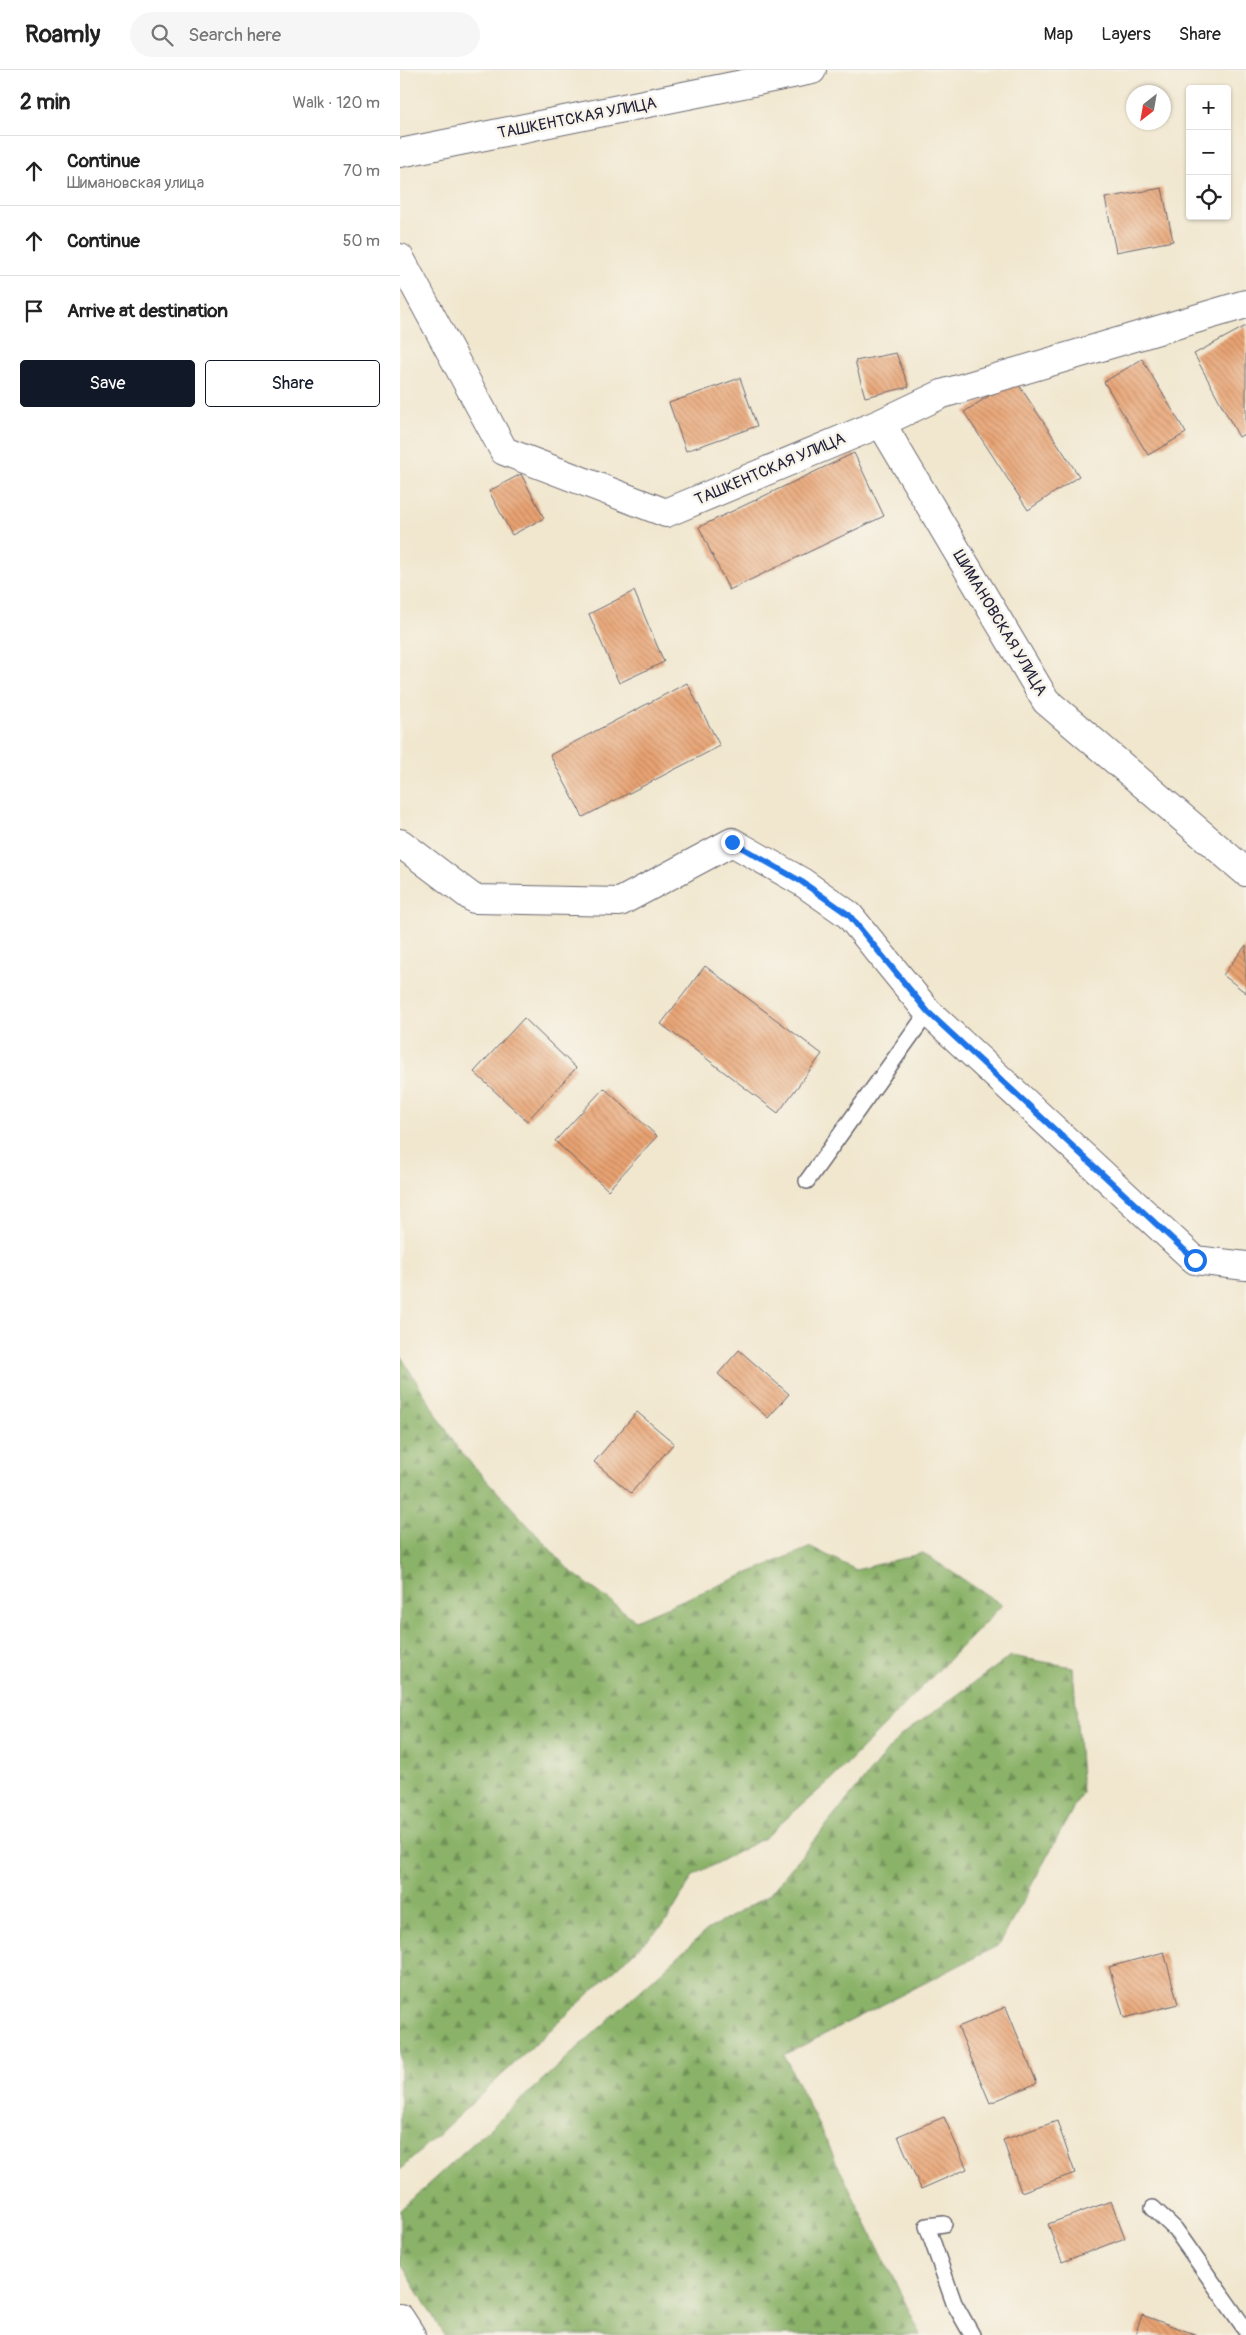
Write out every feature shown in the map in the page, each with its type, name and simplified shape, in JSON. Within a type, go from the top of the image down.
[{"type":"street","name":"ТАШКЕНТСКАЯ УЛИЦА","points":[[400,153],[812,70]]},
{"type":"street","name":"ТАШКЕНТСКАЯ УЛИЦА","points":[[400,258],[504,451],[666,512],[881,423],[942,394],[1246,304]]},
{"type":"street","name":"ШИМАНОВСКАЯ УЛИЦА","points":[[881,423],[1046,701],[1246,872]]},
{"type":"street","points":[[400,843],[474,899],[620,902],[732,842],[802,882],[849,915],[928,1012],[1195,1260],[1246,1266]]},
{"type":"street","points":[[400,2318],[411,2335]]},
{"type":"lane","points":[[807,1181],[928,1012]]},
{"type":"lane","points":[[1153,2208],[1175,2229],[1246,2330]]},
{"type":"lane","points":[[944,2224],[928,2226],[954,2303],[972,2335]]},
{"type":"green space","points":[[400,1355],[458,1449],[569,1570],[635,1620],[811,1547],[856,1570],[923,1553],[1002,1605],[834,1777],[764,1838],[694,1875],[666,1922],[400,2170]]},
{"type":"green space","points":[[1011,1656],[1073,1667],[1082,1792],[999,1945],[784,2055],[921,2335],[444,2335],[400,2262],[400,2210],[707,1930],[769,1895],[899,1737]]},
{"type":"building","points":[[1162,188],[1173,241],[1116,252],[1105,198]]},
{"type":"building","points":[[1246,326],[1246,433],[1239,437],[1194,354]]},
{"type":"building","points":[[896,353],[909,387],[865,397],[855,361]]},
{"type":"building","points":[[1142,359],[1186,433],[1148,455],[1104,382]]},
{"type":"building","points":[[740,378],[757,426],[686,451],[669,403]]},
{"type":"building","points":[[1015,379],[1079,476],[1028,510],[964,412]]},
{"type":"building","points":[[854,453],[884,516],[729,590],[699,527]]},
{"type":"building","points":[[521,474],[544,518],[512,535],[489,491]]},
{"type":"building","points":[[634,591],[664,662],[619,683],[589,614]]},
{"type":"building","points":[[687,683],[720,746],[583,817],[550,755]]},
{"type":"building","points":[[1246,945],[1246,993],[1223,975]]},
{"type":"building","points":[[705,966],[822,1054],[778,1113],[661,1024]]},
{"type":"building","points":[[524,1018],[576,1068],[527,1121],[474,1072]]},
{"type":"building","points":[[604,1088],[657,1136],[608,1190],[555,1141]]},
{"type":"building","points":[[739,1350],[789,1394],[768,1418],[718,1374]]},
{"type":"building","points":[[637,1412],[674,1443],[631,1493],[594,1462]]},
{"type":"building","points":[[1164,1952],[1178,2004],[1124,2018],[1109,1967]]},
{"type":"building","points":[[1006,2007],[1037,2083],[990,2103],[958,2027]]},
{"type":"building","points":[[944,2117],[967,2169],[921,2189],[898,2136]]},
{"type":"building","points":[[1057,2121],[1075,2173],[1021,2192],[1003,2140]]},
{"type":"building","points":[[1111,2201],[1125,2238],[1062,2262],[1048,2224]]},
{"type":"building","points":[[1142,2315],[1197,2335],[1135,2335]]},
{"type":"route","points":[[732,842],[802,882],[849,915],[928,1012],[1195,1260]]}]
